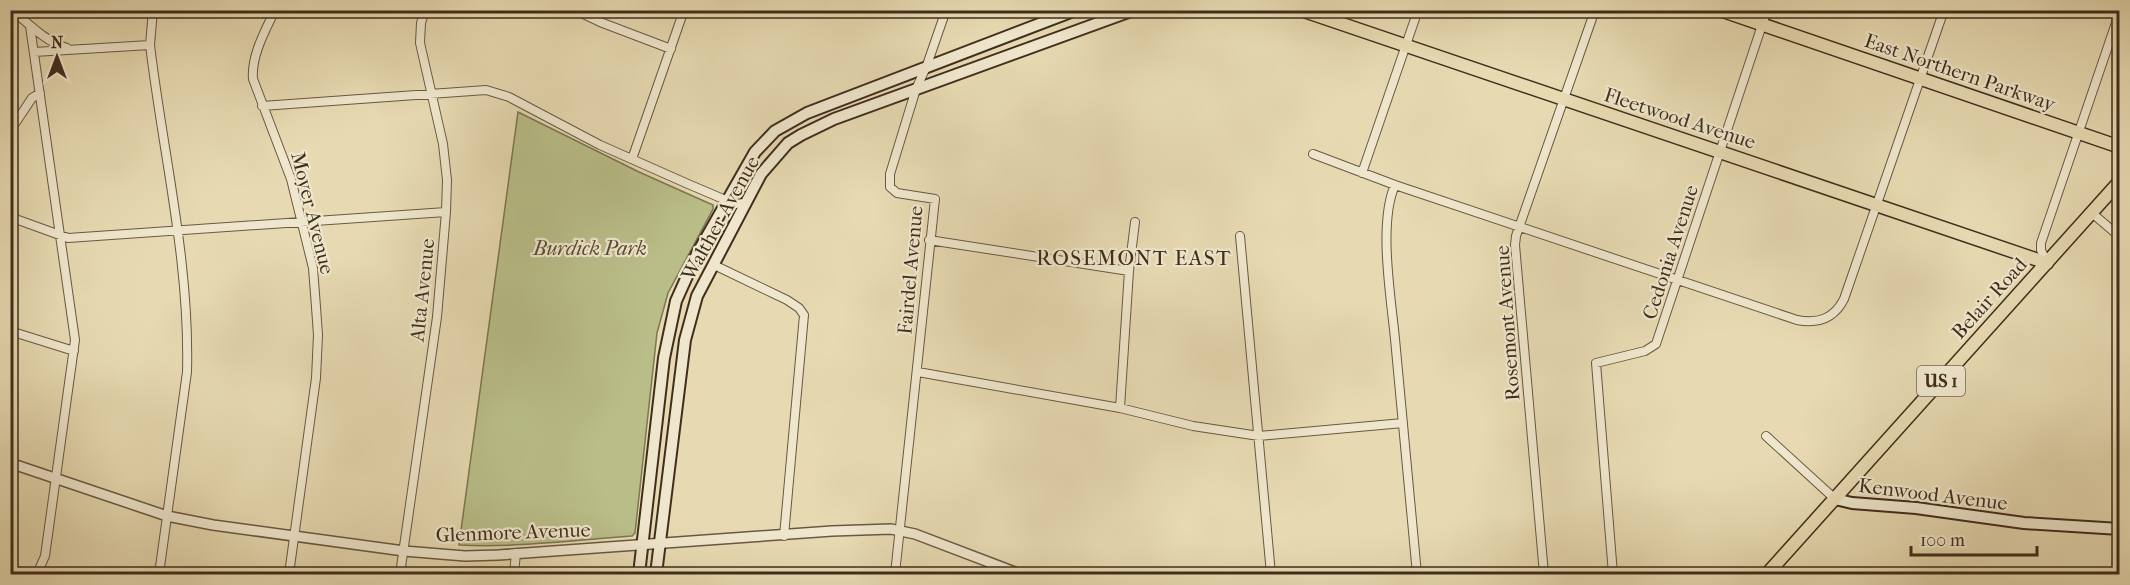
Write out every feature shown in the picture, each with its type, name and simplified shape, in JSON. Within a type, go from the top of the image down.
[{"type":"main road","name":"Walther Avenue","points":[[639,574],[664,358],[672,317],[687,275],[755,152],[775,131],[816,109],[1076,10]]},
{"type":"main road","name":"Walther Avenue","points":[[656,574],[685,340],[697,296],[761,174],[776,155],[801,135],[834,119],[1134,10]]},
{"type":"main road","name":"Fleetwood Avenue","points":[[1301,10],[2047,262]]},
{"type":"main road","name":"East Northern Parkway","points":[[1720,10],[2120,147]]},
{"type":"main road","name":"Belair Road","points":[[1767,574],[2120,181]]},
{"type":"main road","name":"Kenwood Avenue","points":[[1835,499],[1852,503],[1916,508],[2024,523],[2120,529]]},
{"type":"street","points":[[12,10],[30,26],[59,45],[69,49],[78,49]]},
{"type":"street","points":[[153,10],[150,45],[186,294],[187,372],[159,574]]},
{"type":"street","name":"Moyer Avenue","points":[[275,10],[258,47],[252,70],[255,88],[291,179],[303,222],[314,274],[318,335],[316,378],[289,574]]},
{"type":"street","name":"Alta Avenue","points":[[400,574],[436,317],[446,212],[447,180],[443,144],[420,43],[421,23],[425,10]]},
{"type":"street","points":[[575,10],[670,49]]},
{"type":"street","points":[[632,159],[684,10]]},
{"type":"street","name":"Fairdel Avenue","points":[[895,574],[935,198],[897,193],[890,187],[890,174],[916,89],[927,66],[946,10]]},
{"type":"street","points":[[1362,172],[1419,10]]},
{"type":"street","name":"Rosemont Avenue","points":[[1544,574],[1515,245],[1595,10]]},
{"type":"street","name":"Cedonia Avenue","points":[[1613,574],[1596,363],[1645,351],[1656,344],[1767,10]]},
{"type":"street","points":[[1313,154],[1395,185],[1678,282],[1797,320],[1811,322],[1831,316],[1844,299],[1944,10]]},
{"type":"street","points":[[2047,262],[2041,250],[2041,243],[2120,11]]},
{"type":"street","points":[[30,26],[74,329],[74,351],[45,556],[37,574]]},
{"type":"street","points":[[34,52],[150,45]]},
{"type":"street","points":[[262,106],[486,90],[501,94],[600,145],[735,204],[745,203]]},
{"type":"street","points":[[10,130],[32,98],[40,93]]},
{"type":"street","points":[[1395,185],[1389,199],[1388,266],[1417,574]]},
{"type":"street","points":[[10,218],[68,238],[446,212]]},
{"type":"street","points":[[2092,213],[2120,237]]},
{"type":"street","points":[[1120,408],[1129,271],[1136,222]]},
{"type":"street","points":[[1240,236],[1271,574]]},
{"type":"street","points":[[929,240],[1129,271]]},
{"type":"street","points":[[714,265],[787,300],[803,312],[805,318],[784,536]]},
{"type":"street","points":[[10,332],[74,351]]},
{"type":"street","points":[[918,372],[1120,408],[1193,426],[1259,436],[1403,423]]},
{"type":"street","name":"Kenwood Avenue","points":[[1766,436],[1835,499]]},
{"type":"street","name":"Glenmore Avenue","points":[[10,463],[167,516],[404,551],[465,556],[857,530],[900,531],[915,534],[1020,574]]},
{"type":"street","points":[[514,574],[516,553]]},
{"type":"green space","name":"Burdick Park","points":[[518,112],[639,172],[713,205],[713,209],[668,293],[657,333],[635,533],[632,536],[524,545],[459,545]]},
{"type":"district","name":"ROSEMONT EAST","points":[[1134,258]]}]
